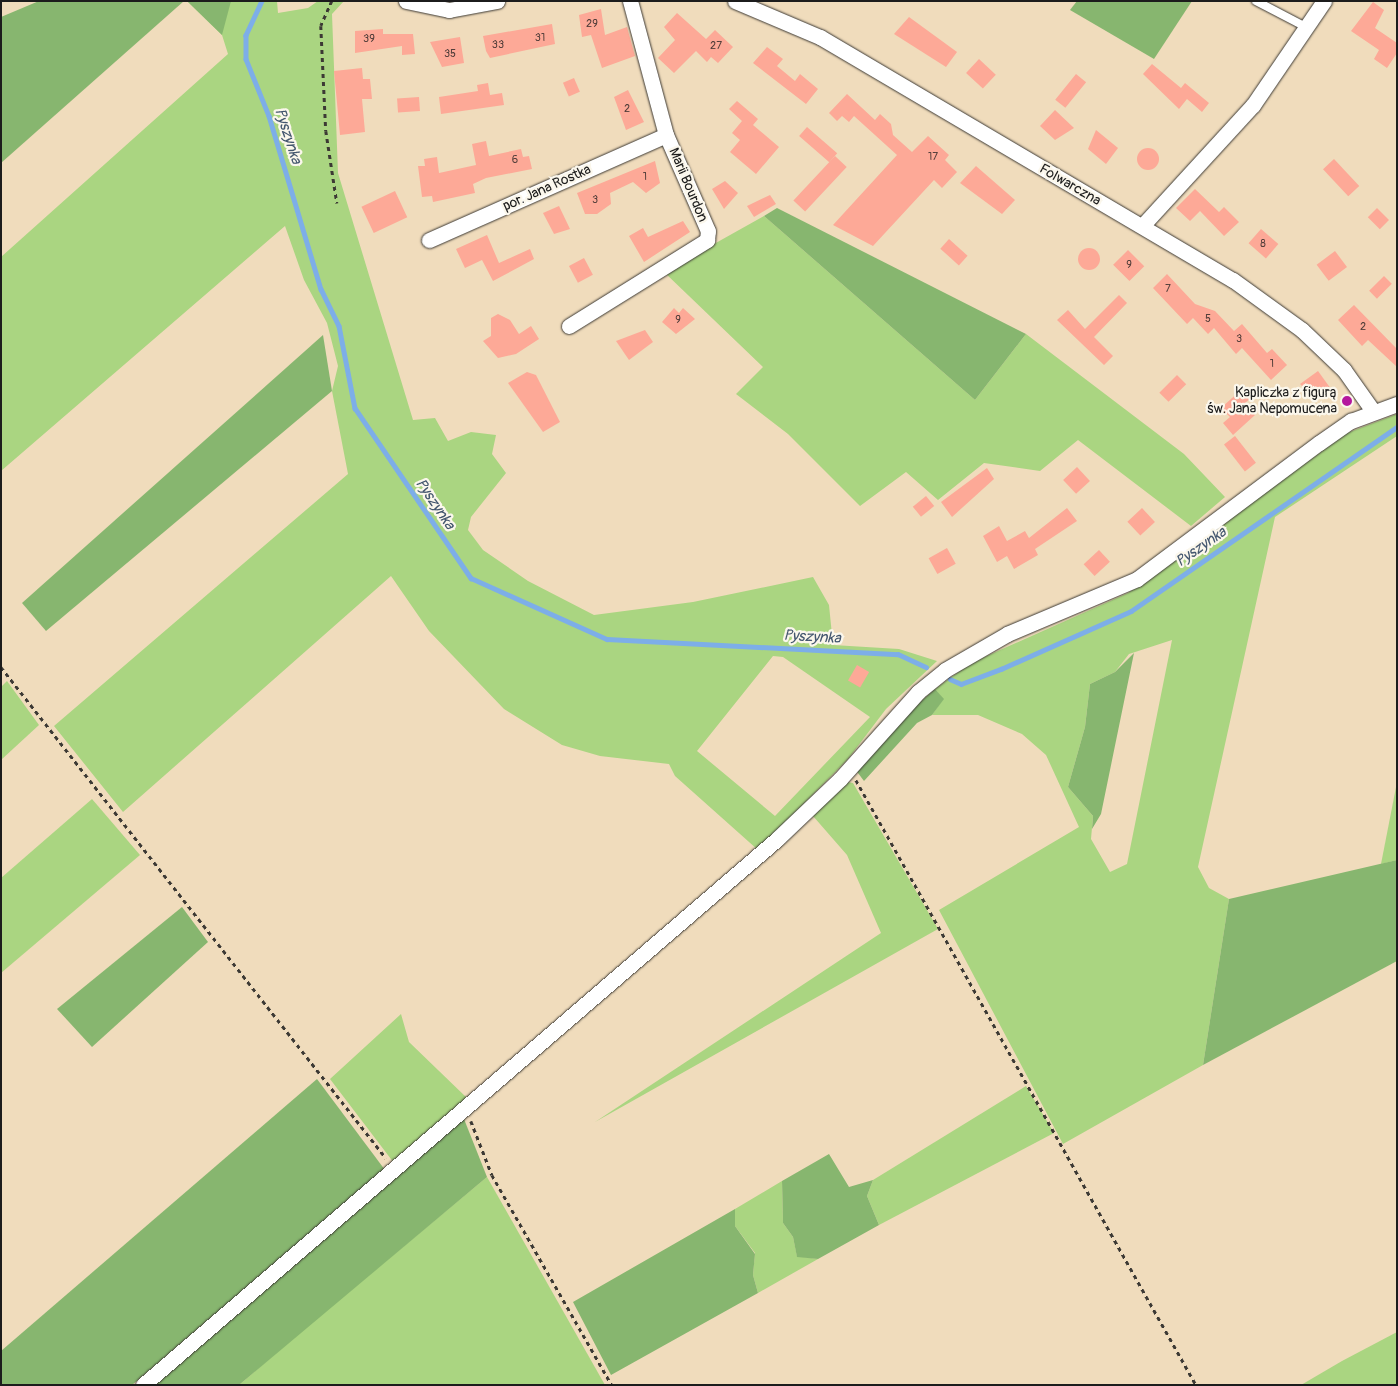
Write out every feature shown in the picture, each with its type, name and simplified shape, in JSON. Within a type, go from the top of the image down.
[{"type":"street","points":[[406,1],[448,10],[497,1]]},
{"type":"street","name":"Marii Bourdon","points":[[569,326],[707,240],[708,231],[666,135],[630,1]]},
{"type":"street","name":"Folwarczna","points":[[736,1],[820,37],[1233,280],[1302,330],[1344,370],[1373,411]]},
{"type":"street","points":[[1142,226],[1247,112],[1324,1]]},
{"type":"street","name":"por. Jana Rostka","points":[[429,240],[666,135]]},
{"type":"street","points":[[143,1385],[395,1170],[777,839],[848,770],[918,692],[945,670],[1007,634],[1137,579],[1319,442],[1373,411],[1397,404]]},
{"type":"lane","points":[[1256,1],[1306,27]]},
{"type":"path","points":[[332,1],[321,26],[327,139],[337,203]]},
{"type":"path","points":[[1,668],[395,1170]]},
{"type":"path","points":[[848,770],[1196,1385]]},
{"type":"path","points":[[466,1108],[492,1175],[612,1385]]},
{"type":"green space","points":[[39,1],[184,1],[1,163],[1,17]]},
{"type":"green space","points":[[187,1],[277,1],[278,13],[308,8],[318,1],[344,1],[332,14],[338,173],[413,420],[435,418],[448,441],[471,432],[496,435],[492,454],[506,473],[471,517],[468,530],[483,550],[528,581],[594,615],[693,602],[813,577],[829,605],[833,645],[899,649],[937,661],[886,709],[848,759],[758,850],[675,776],[669,764],[600,756],[562,745],[504,709],[429,631],[391,576],[123,812],[54,726],[348,474],[332,391],[338,366],[327,323],[304,280],[285,226],[1,471],[1,257],[228,54],[222,35]],"holes":[[[773,656],[783,657],[870,717],[775,816],[697,751]]]},
{"type":"green space","points":[[187,1],[231,1],[222,35]]},
{"type":"green space","points":[[1077,1],[1192,1],[1154,59],[1070,10]]},
{"type":"green space","points":[[777,208],[1026,334],[975,400],[764,216]]},
{"type":"green space","points":[[764,216],[975,400],[1026,334],[1184,454],[1225,497],[1191,526],[1078,440],[1040,471],[984,463],[938,500],[906,472],[860,506],[788,434],[736,394],[763,367],[664,272]]},
{"type":"green space","points":[[323,335],[332,391],[46,631],[22,603]]},
{"type":"green space","points":[[1397,414],[1397,436],[1275,517],[1198,867],[1209,888],[1229,899],[1203,1065],[1063,1144],[939,910],[1079,827],[1046,755],[1022,734],[978,715],[932,715],[943,699],[935,689],[971,663],[1128,593],[1347,433]],"holes":[[[1172,640],[1127,864],[1110,872],[1091,839],[1093,816],[1068,787],[1085,727],[1090,684],[1115,672],[1129,654]]]},
{"type":"green space","points":[[1134,653],[1101,814],[1092,829],[1093,816],[1068,787],[1085,727],[1090,684],[1115,672]]},
{"type":"green space","points":[[7,681],[39,725],[1,760],[1,687]]},
{"type":"green space","points":[[935,689],[944,699],[932,715],[917,723],[864,781],[855,769],[896,723]]},
{"type":"green space","points":[[847,782],[853,783],[938,929],[595,1122],[881,933],[847,855],[813,816]]},
{"type":"green space","points":[[1397,782],[1397,860],[1381,864]]},
{"type":"green space","points":[[92,799],[140,855],[1,973],[1,878]]},
{"type":"green space","points":[[1397,860],[1397,961],[1203,1065],[1229,899]]},
{"type":"green space","points":[[182,907],[208,942],[92,1047],[57,1009]]},
{"type":"green space","points":[[401,1014],[409,1042],[467,1098],[394,1163],[330,1079]]},
{"type":"green space","points":[[317,1079],[385,1170],[132,1385],[1,1385],[1,1351]]},
{"type":"green space","points":[[1026,1086],[1054,1133],[879,1225],[867,1196],[873,1180]]},
{"type":"green space","points":[[464,1119],[487,1177],[239,1385],[155,1385]]},
{"type":"green space","points":[[829,1154],[849,1187],[873,1180],[867,1196],[879,1225],[818,1259],[797,1257],[793,1237],[783,1223],[782,1181]]},
{"type":"green space","points":[[487,1177],[605,1385],[239,1385],[310,1324]]},
{"type":"green space","points":[[782,1181],[783,1223],[793,1237],[797,1256],[818,1259],[758,1293],[753,1275],[755,1253],[735,1226],[735,1209]]},
{"type":"green space","points":[[735,1209],[735,1226],[755,1254],[753,1275],[758,1293],[611,1375],[573,1302]]},
{"type":"green space","points":[[1397,1332],[1397,1385],[1301,1385],[1342,1361]]},
{"type":"building","points":[[1373,2],[1384,10],[1375,28],[1397,43],[1397,53],[1387,68],[1374,59],[1379,50],[1351,31]]},
{"type":"building","points":[[601,9],[605,35],[627,27],[635,56],[602,68],[591,35],[582,37],[579,15]]},
{"type":"building","points":[[677,13],[706,39],[715,30],[733,47],[718,63],[711,57],[707,62],[696,51],[674,73],[658,58],[675,40],[664,27]]},
{"type":"building","points":[[909,17],[957,52],[946,67],[894,34]]},
{"type":"building","points":[[552,24],[555,44],[490,58],[486,51],[483,36]]},
{"type":"building","points":[[383,29],[383,34],[413,34],[415,54],[402,55],[402,46],[355,53],[355,31]]},
{"type":"building","points":[[460,37],[464,63],[442,67],[430,42]]},
{"type":"building","points":[[767,47],[783,59],[777,66],[795,81],[800,74],[818,89],[806,104],[753,63]]},
{"type":"building","points":[[979,59],[996,75],[983,89],[966,73]]},
{"type":"building","points":[[1152,64],[1181,88],[1185,83],[1209,103],[1202,112],[1187,99],[1179,109],[1143,74]]},
{"type":"building","points":[[362,68],[363,79],[370,79],[372,99],[362,99],[365,132],[340,135],[334,71]]},
{"type":"building","points":[[1076,74],[1086,82],[1065,108],[1055,100]]},
{"type":"building","points":[[574,78],[580,92],[569,96],[563,83]]},
{"type":"building","points":[[488,83],[490,95],[502,93],[504,105],[441,114],[439,97],[478,91],[477,85]]},
{"type":"building","points":[[628,90],[644,122],[626,130],[614,97]]},
{"type":"building","points":[[847,94],[875,120],[880,114],[891,124],[893,135],[912,152],[928,136],[949,155],[945,160],[957,172],[942,188],[934,180],[873,246],[833,225],[897,155],[854,116],[849,122],[842,116],[837,121],[829,113]]},
{"type":"building","points":[[419,97],[420,111],[398,113],[397,99]]},
{"type":"building","points":[[737,101],[758,119],[753,125],[779,147],[756,174],[730,152],[740,140],[732,133],[742,121],[729,109]]},
{"type":"building","points":[[1055,110],[1074,128],[1055,140],[1040,126]]},
{"type":"building","points":[[807,127],[837,153],[829,162],[799,136]]},
{"type":"building","points":[[1096,130],[1118,148],[1106,164],[1088,149]]},
{"type":"building","points":[[486,141],[489,156],[521,149],[523,157],[529,156],[532,169],[486,178],[473,184],[475,193],[433,202],[432,196],[422,197],[418,166],[425,166],[424,159],[437,157],[439,173],[476,165],[472,144]]},
{"type":"building","points":[[1148,148],[1156,151],[1159,159],[1156,167],[1148,170],[1140,167],[1137,159],[1140,151]]},
{"type":"building","points":[[835,156],[847,167],[805,212],[793,201]]},
{"type":"building","points":[[1334,159],[1359,186],[1348,196],[1323,169]]},
{"type":"building","points":[[655,161],[660,183],[646,193],[633,182],[610,193],[611,204],[597,214],[585,214],[577,193]]},
{"type":"building","points":[[976,166],[1015,200],[1002,214],[960,183]]},
{"type":"building","points":[[725,181],[738,193],[724,209],[712,189]]},
{"type":"building","points":[[1195,189],[1219,212],[1224,207],[1239,222],[1224,236],[1200,211],[1190,221],[1176,208]]},
{"type":"building","points":[[395,191],[407,217],[374,233],[361,207]]},
{"type":"building","points":[[770,195],[776,204],[754,217],[747,206]]},
{"type":"building","points":[[559,206],[570,229],[554,234],[543,213]]},
{"type":"building","points":[[1377,208],[1389,220],[1380,229],[1368,217]]},
{"type":"building","points":[[683,221],[690,232],[644,262],[629,236],[643,228],[648,237]]},
{"type":"building","points":[[1261,229],[1278,244],[1266,258],[1249,243]]},
{"type":"building","points":[[487,235],[499,263],[530,249],[534,259],[493,281],[482,260],[465,268],[456,249]]},
{"type":"building","points":[[949,239],[968,256],[959,265],[940,249]]},
{"type":"building","points":[[1089,248],[1097,251],[1100,259],[1097,267],[1089,270],[1081,267],[1078,259],[1081,251]]},
{"type":"building","points":[[1128,250],[1144,266],[1129,281],[1113,265]]},
{"type":"building","points":[[1335,251],[1347,267],[1329,281],[1317,265]]},
{"type":"building","points":[[584,258],[593,275],[578,283],[569,266]]},
{"type":"building","points":[[1167,274],[1195,304],[1215,311],[1234,331],[1242,324],[1267,353],[1272,349],[1287,365],[1271,380],[1242,348],[1236,354],[1214,328],[1208,334],[1193,318],[1187,324],[1153,288]]},
{"type":"building","points":[[1384,276],[1392,284],[1377,299],[1369,291]]},
{"type":"building","points":[[1119,295],[1127,303],[1094,337],[1113,356],[1104,365],[1057,320],[1068,310],[1085,329]]},
{"type":"building","points":[[1354,305],[1397,349],[1397,367],[1368,340],[1362,346],[1338,320]]},
{"type":"building","points":[[674,308],[679,313],[683,308],[695,319],[676,334],[662,322]]},
{"type":"building","points":[[498,314],[510,320],[519,334],[531,326],[539,339],[516,354],[498,358],[483,341],[491,336],[491,318]]},
{"type":"building","points":[[645,330],[653,342],[629,360],[616,341]]},
{"type":"building","points":[[1318,371],[1331,389],[1316,400],[1300,384]]},
{"type":"building","points":[[527,372],[536,375],[560,422],[543,432],[508,383]]},
{"type":"building","points":[[1177,375],[1186,384],[1169,402],[1159,393]]},
{"type":"building","points":[[1242,389],[1251,398],[1245,403],[1255,415],[1233,435],[1223,423],[1230,417],[1221,408]]},
{"type":"building","points":[[1235,436],[1256,463],[1245,471],[1224,445]]},
{"type":"building","points":[[1077,467],[1090,481],[1076,494],[1063,480]]},
{"type":"building","points":[[987,468],[994,479],[952,517],[941,502]]},
{"type":"building","points":[[926,496],[934,506],[921,517],[913,507]]},
{"type":"building","points":[[1067,508],[1077,521],[1035,549],[1038,555],[1014,569],[1007,556],[997,562],[983,536],[999,526],[1007,541],[1025,531],[1029,538]]},
{"type":"building","points":[[1142,508],[1155,522],[1140,536],[1127,522]]},
{"type":"building","points":[[947,548],[956,564],[937,574],[929,558]]},
{"type":"building","points":[[1099,550],[1110,562],[1095,576],[1084,564]]},
{"type":"building","points":[[857,665],[869,672],[860,688],[848,681]]},
{"type":"waterway","name":"Pyszynka","points":[[262,1],[246,35],[246,59],[269,116],[321,289],[339,326],[355,408],[471,578],[607,639],[898,654],[926,667]]},
{"type":"waterway","name":"Pyszynka","points":[[950,679],[961,684],[1001,669],[1131,611],[1397,427]]},
{"type":"place","name":"Kapliczka z figurą św. Jana Nepomucena","points":[[1347,401]]}]
